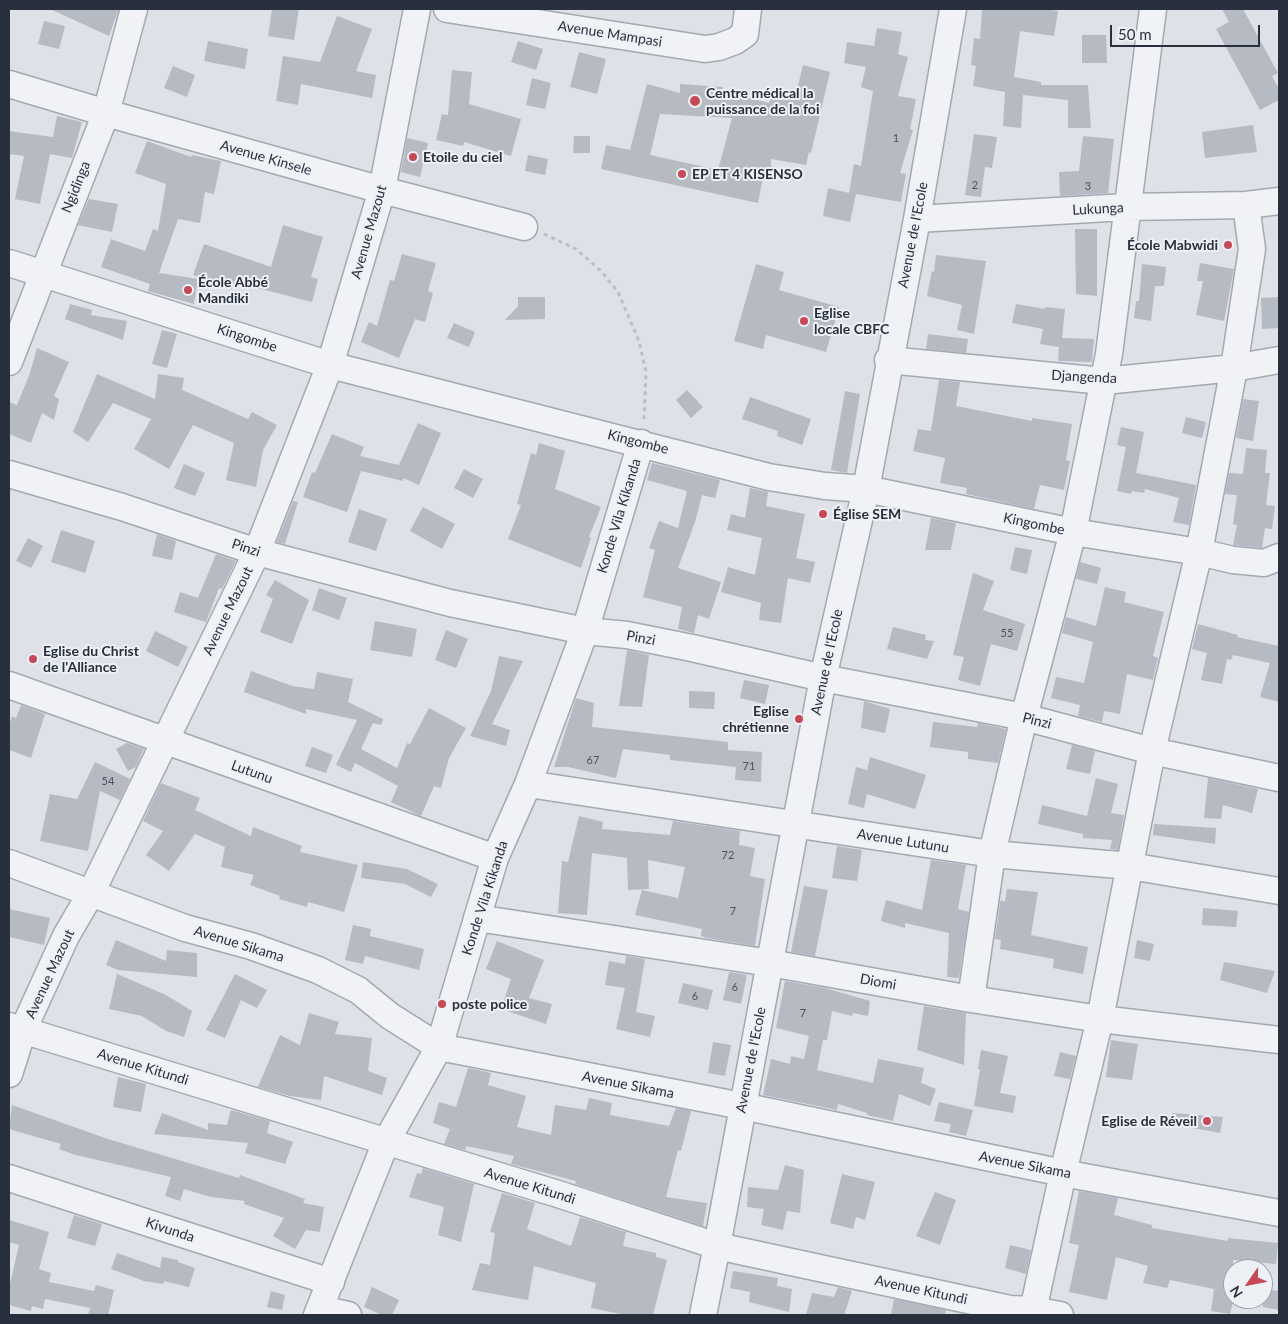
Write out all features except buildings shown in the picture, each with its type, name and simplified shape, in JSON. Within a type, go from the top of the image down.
[{"type":"street","name":"Ngidinga","points":[[9,362],[42,273],[106,113],[134,9]]},
{"type":"street","name":"Avenue Mazout","points":[[9,1074],[16,1028],[91,893],[257,552],[330,365],[382,190],[417,9]]},
{"type":"street","name":"Avenue Mampasi","points":[[446,9],[705,49],[719,47],[735,41],[745,34],[748,9]]},
{"type":"street","name":"Avenue de l'Ecole","points":[[702,1315],[717,1246],[823,678],[866,489],[888,360],[917,220],[953,9]]},
{"type":"street","points":[[971,999],[992,854],[1024,718],[1073,532],[1104,381],[1152,9]]},
{"type":"street","name":"Avenue Kinsele","points":[[9,84],[382,190],[524,227]]},
{"type":"street","name":"Lukunga","points":[[917,220],[1126,207],[1246,205],[1279,201]]},
{"type":"street","points":[[1033,1312],[1063,1173],[1100,1019],[1152,751],[1199,552],[1234,368],[1252,249],[1246,205]]},
{"type":"street","name":"Kingombe","points":[[9,263],[330,365],[769,477],[825,486],[866,489],[1073,532],[1199,552],[1233,560],[1264,562],[1279,557]]},
{"type":"street","name":"Djangenda","points":[[888,360],[1104,381],[1234,368],[1279,360]]},
{"type":"street","name":"Konde Vila Kikanda","points":[[319,1312],[386,1142],[439,1047],[495,858],[528,784],[585,631],[641,443]]},
{"type":"street","name":"Pinzi","points":[[9,474],[122,507],[257,552],[450,603],[585,631],[627,635],[823,678],[1024,718],[1152,751],[1279,778]]},
{"type":"street","name":"Lutunu","points":[[9,685],[495,858]]},
{"type":"street","name":"Avenue Lutunu","points":[[528,784],[992,854],[1130,866],[1279,891]]},
{"type":"street","name":"Avenue Sikama","points":[[9,863],[185,928],[251,946],[318,970],[358,990],[390,1016],[439,1047],[742,1106],[1063,1173],[1279,1213]]},
{"type":"street","name":"Diomi","points":[[477,918],[770,963],[971,999],[1100,1019],[1279,1040]]},
{"type":"street","name":"Avenue Kitundi","points":[[16,1028],[558,1194],[717,1246],[1010,1309],[1060,1315]]},
{"type":"street","name":"Kivunda","points":[[9,1178],[331,1282]]},
{"type":"street","points":[[319,1312],[348,1315]]},
{"type":"path","points":[[524,227],[576,250],[600,270],[618,292],[630,318],[646,372],[645,412],[641,443]]},
{"type":"place","name":"Centre médical la puissance de la foi","points":[[695,101]]},
{"type":"place","name":"Etoile du ciel","points":[[413,157]]},
{"type":"place","name":"EP ET 4 KISENSO","points":[[682,174]]},
{"type":"place","name":"École Mabwidi","points":[[1228,245]]},
{"type":"place","name":"École Abbé Mandiki","points":[[188,290]]},
{"type":"place","name":"Eglise locale CBFC","points":[[804,321]]},
{"type":"place","name":"Église SEM","points":[[823,514]]},
{"type":"place","name":"Eglise du Christ de l'Alliance","points":[[33,659]]},
{"type":"place","name":"Eglise chrétienne","points":[[799,719]]},
{"type":"place","name":"poste police","points":[[442,1004]]},
{"type":"place","name":"Eglise de Réveil","points":[[1207,1121]]}]
